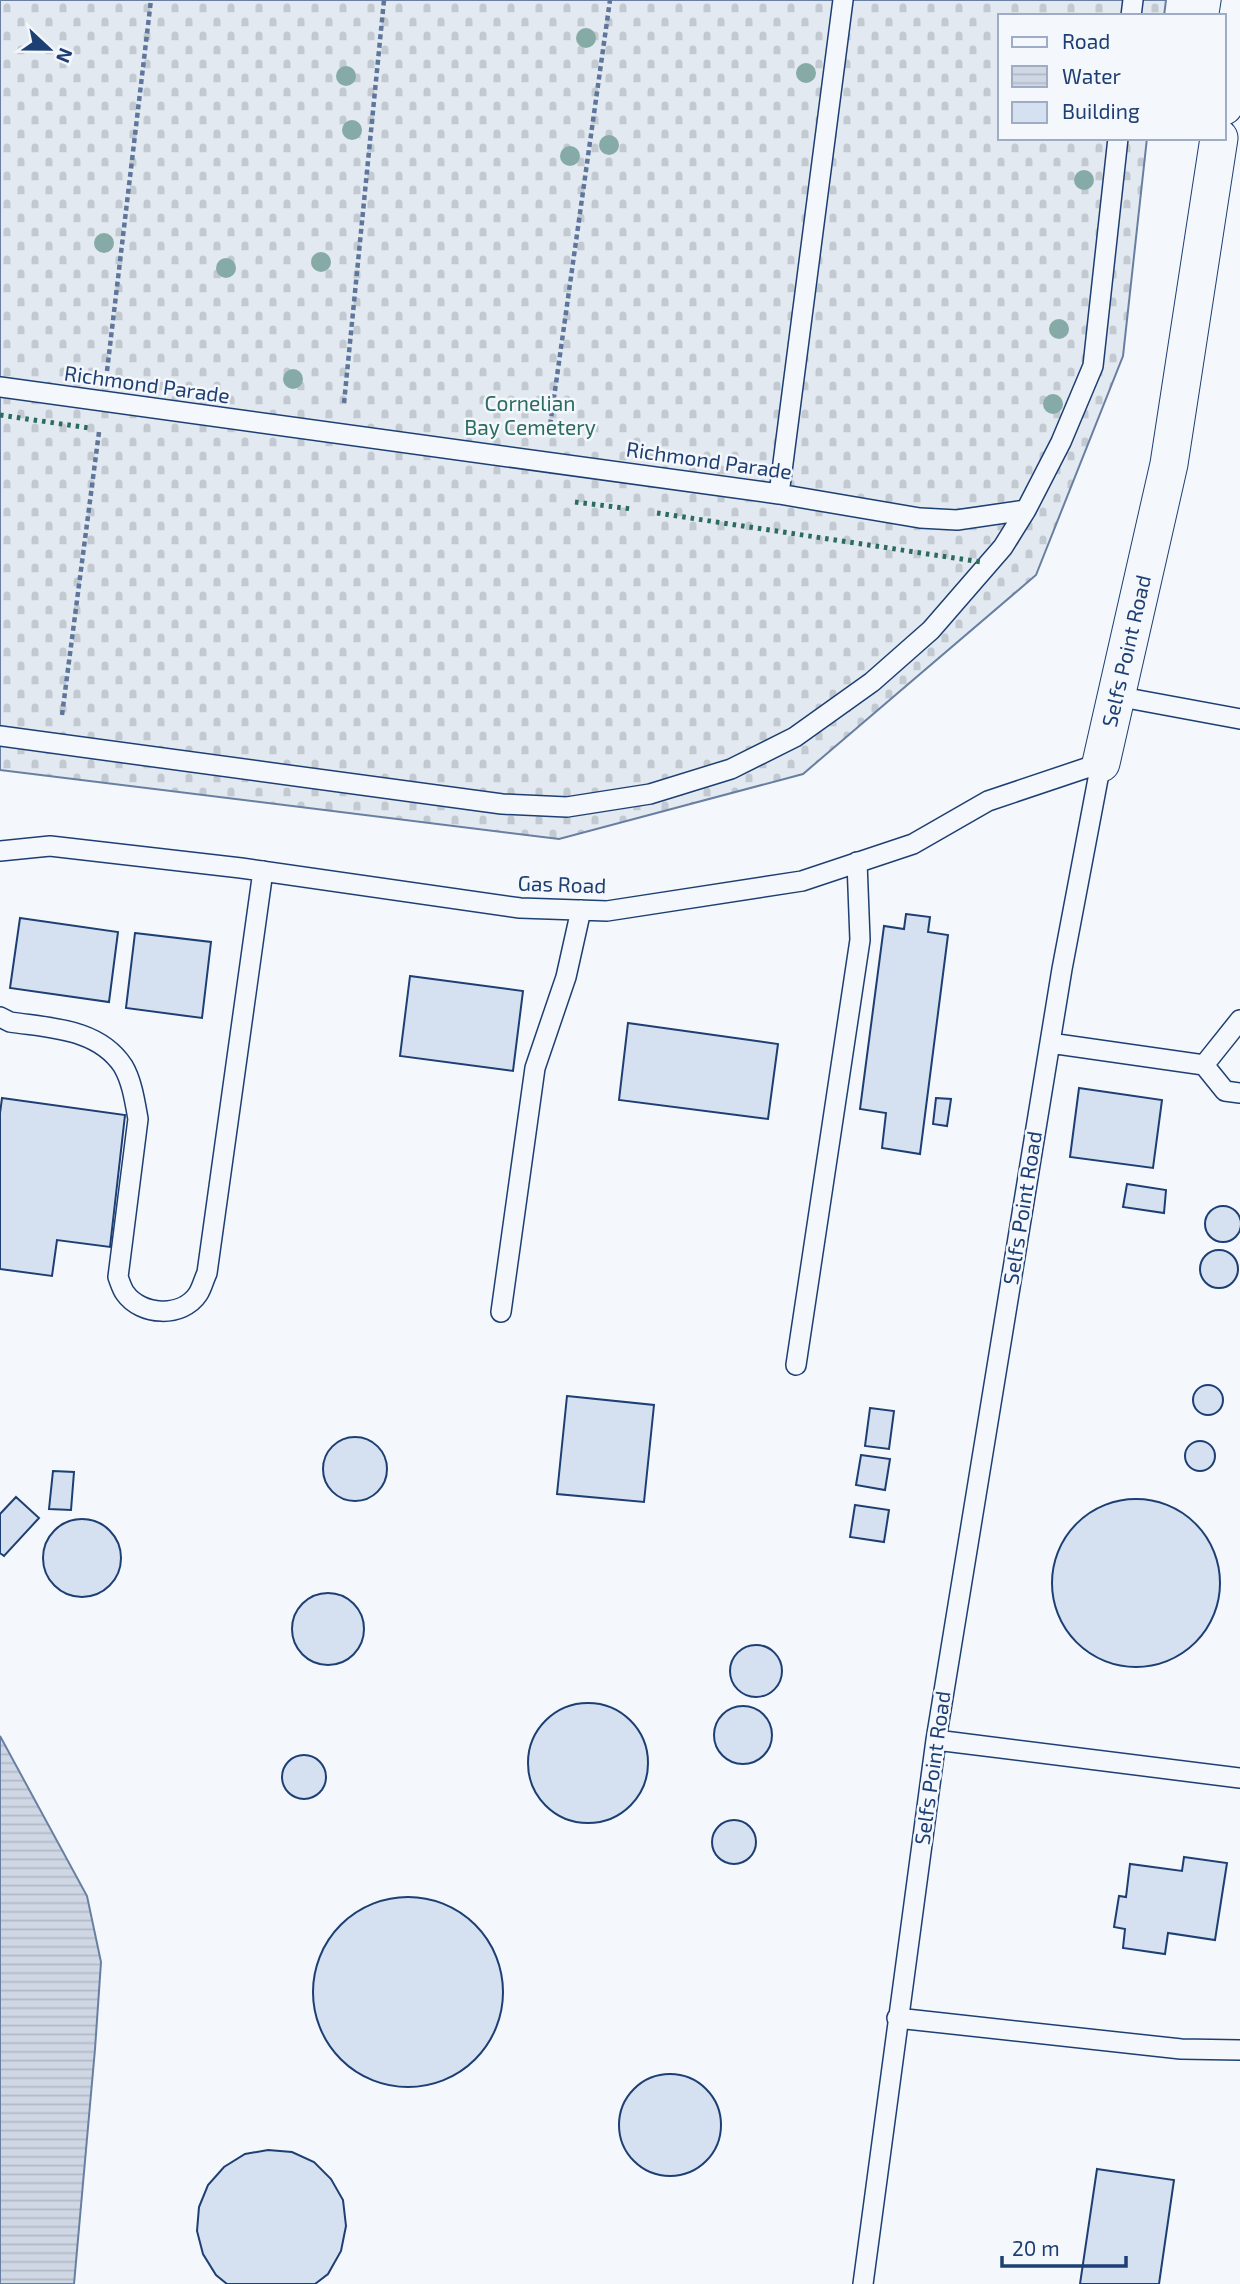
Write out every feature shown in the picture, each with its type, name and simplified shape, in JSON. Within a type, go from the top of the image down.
[{"type":"street","points":[[1226,93],[1240,3]]},
{"type":"street","name":"Selfs Point Road","points":[[1101,763],[1170,464],[1219,140]]},
{"type":"lane","points":[[779,494],[843,0]]},
{"type":"lane","points":[[0,736],[502,804],[567,807],[650,794],[731,769],[785,742],[872,682],[931,630],[1003,547],[1026,510],[1061,442],[1093,366],[1118,140]]},
{"type":"lane","name":"Richmond Parade","points":[[0,387],[779,494],[920,518],[957,520],[1026,510]]},
{"type":"lane","points":[[1116,696],[1240,719]]},
{"type":"lane","name":"Gas Road","points":[[0,850],[50,846],[263,871],[520,908],[607,911],[802,880],[913,844],[988,801],[1101,763]]},
{"type":"lane","name":"Selfs Point Road","points":[[863,2284],[936,1740],[1050,1043],[1101,763]]},
{"type":"lane","points":[[796,1365],[860,940],[857,862]]},
{"type":"lane","points":[[0,1017],[10,1022],[79,1032],[105,1048],[123,1066],[138,1119],[118,1278],[125,1293],[139,1305],[155,1311],[170,1311],[184,1306],[198,1295],[207,1273],[263,871]]},
{"type":"lane","points":[[501,1312],[536,1068],[566,977],[581,910]]},
{"type":"lane","points":[[1204,1065],[1240,1020]]},
{"type":"lane","points":[[1050,1043],[1204,1065],[1225,1091],[1240,1093]]},
{"type":"lane","points":[[936,1740],[1240,1778]]},
{"type":"lane","points":[[897,2018],[1181,2049],[1240,2050]]},
{"type":"path","points":[[58,745],[103,402],[151,0]]},
{"type":"path","points":[[341,434],[384,0]]},
{"type":"path","points":[[545,462],[610,0]]},
{"type":"green space","name":"Cornelian Bay Cemetery","points":[[0,0],[1166,0],[1164,14],[998,14],[998,140],[1147,140],[1123,356],[1036,575],[803,774],[559,839],[0,770]]},
{"type":"water","points":[[0,1736],[87,1896],[101,1962],[74,2284],[0,2284]]},
{"type":"building","points":[[906,914],[930,917],[928,932],[948,935],[920,1154],[882,1148],[886,1113],[860,1109],[884,926],[904,929]]},
{"type":"building","points":[[20,918],[118,932],[109,1002],[10,988]]},
{"type":"building","points":[[135,933],[211,942],[202,1018],[126,1008]]},
{"type":"building","points":[[410,976],[523,991],[513,1071],[400,1056]]},
{"type":"building","points":[[628,1023],[778,1044],[768,1119],[619,1100]]},
{"type":"building","points":[[1079,1088],[1162,1100],[1153,1168],[1070,1157]]},
{"type":"building","points":[[2,1098],[125,1115],[110,1247],[57,1240],[52,1276],[0,1269]]},
{"type":"building","points":[[936,1098],[951,1099],[947,1126],[933,1124]]},
{"type":"building","points":[[1127,1184],[1166,1190],[1164,1213],[1123,1207]]},
{"type":"building","points":[[1223,1206],[1236,1211],[1241,1224],[1236,1237],[1223,1242],[1210,1237],[1205,1224],[1210,1211]]},
{"type":"building","points":[[1219,1250],[1232,1256],[1238,1269],[1232,1282],[1219,1288],[1206,1282],[1200,1269],[1206,1256]]},
{"type":"building","points":[[1208,1385],[1219,1389],[1223,1400],[1219,1411],[1208,1415],[1197,1411],[1193,1400],[1197,1389]]},
{"type":"building","points":[[567,1396],[654,1405],[644,1502],[557,1494]]},
{"type":"building","points":[[870,1408],[894,1411],[889,1449],[865,1446]]},
{"type":"building","points":[[355,1437],[373,1443],[381,1451],[387,1469],[381,1487],[373,1495],[355,1501],[337,1495],[329,1487],[323,1469],[329,1451],[337,1443]]},
{"type":"building","points":[[1200,1441],[1211,1445],[1215,1456],[1211,1467],[1200,1471],[1189,1467],[1185,1456],[1189,1445]]},
{"type":"building","points":[[861,1455],[890,1459],[885,1490],[856,1485]]},
{"type":"building","points":[[53,1471],[74,1472],[71,1510],[49,1509]]},
{"type":"building","points":[[16,1497],[39,1518],[4,1556],[0,1553],[0,1514]]},
{"type":"building","points":[[1136,1499],[1168,1505],[1196,1523],[1214,1551],[1220,1583],[1214,1615],[1196,1643],[1168,1661],[1136,1667],[1104,1661],[1076,1643],[1058,1615],[1052,1583],[1058,1551],[1076,1523],[1104,1505]]},
{"type":"building","points":[[855,1505],[889,1510],[884,1542],[850,1537]]},
{"type":"building","points":[[82,1519],[97,1522],[110,1530],[118,1543],[121,1558],[118,1573],[110,1586],[97,1594],[82,1597],[67,1594],[54,1586],[46,1573],[43,1558],[46,1543],[54,1530],[67,1522]]},
{"type":"building","points":[[328,1593],[348,1599],[358,1609],[364,1629],[358,1649],[348,1659],[328,1665],[308,1659],[298,1649],[292,1629],[298,1609],[308,1599]]},
{"type":"building","points":[[756,1645],[775,1652],[782,1671],[775,1690],[756,1697],[737,1690],[730,1671],[737,1652]]},
{"type":"building","points":[[588,1703],[611,1707],[631,1720],[644,1740],[648,1763],[644,1786],[631,1806],[611,1819],[588,1823],[565,1819],[545,1806],[532,1786],[528,1763],[532,1740],[545,1720],[565,1707]]},
{"type":"building","points":[[743,1706],[759,1711],[767,1719],[772,1735],[767,1751],[759,1759],[743,1764],[727,1759],[719,1751],[714,1735],[719,1719],[727,1711]]},
{"type":"building","points":[[304,1755],[319,1762],[326,1777],[319,1792],[304,1799],[289,1792],[282,1777],[289,1762]]},
{"type":"building","points":[[734,1820],[743,1821],[750,1826],[755,1833],[755,1851],[750,1858],[743,1863],[734,1864],[725,1863],[718,1858],[713,1851],[712,1842],[713,1833],[718,1826],[725,1821]]},
{"type":"building","points":[[1184,1857],[1227,1863],[1215,1940],[1168,1933],[1165,1954],[1123,1948],[1125,1929],[1114,1927],[1119,1896],[1126,1897],[1130,1864],[1182,1871]]},
{"type":"building","points":[[408,1897],[444,1905],[461,1913],[475,1925],[487,1939],[495,1956],[503,1992],[495,2028],[487,2045],[475,2059],[461,2071],[444,2079],[408,2087],[372,2079],[355,2071],[341,2059],[329,2045],[321,2028],[313,1992],[321,1956],[329,1939],[341,1925],[355,1913],[372,1905]]},
{"type":"building","points":[[670,2074],[689,2078],[706,2089],[717,2106],[721,2125],[717,2144],[706,2161],[689,2172],[670,2176],[651,2172],[634,2161],[623,2144],[619,2125],[623,2106],[634,2089],[651,2078]]},
{"type":"building","points":[[268,2150],[292,2152],[314,2162],[331,2179],[343,2200],[346,2226],[341,2251],[328,2274],[315,2284],[227,2284],[216,2275],[203,2254],[197,2231],[199,2207],[208,2185],[224,2167],[245,2154]]},
{"type":"building","points":[[1097,2169],[1174,2180],[1159,2284],[1080,2284]]},
{"type":"hedge","points":[[0,415],[89,428]]},
{"type":"hedge","points":[[575,502],[632,509]]},
{"type":"hedge","points":[[657,513],[981,562]]}]
